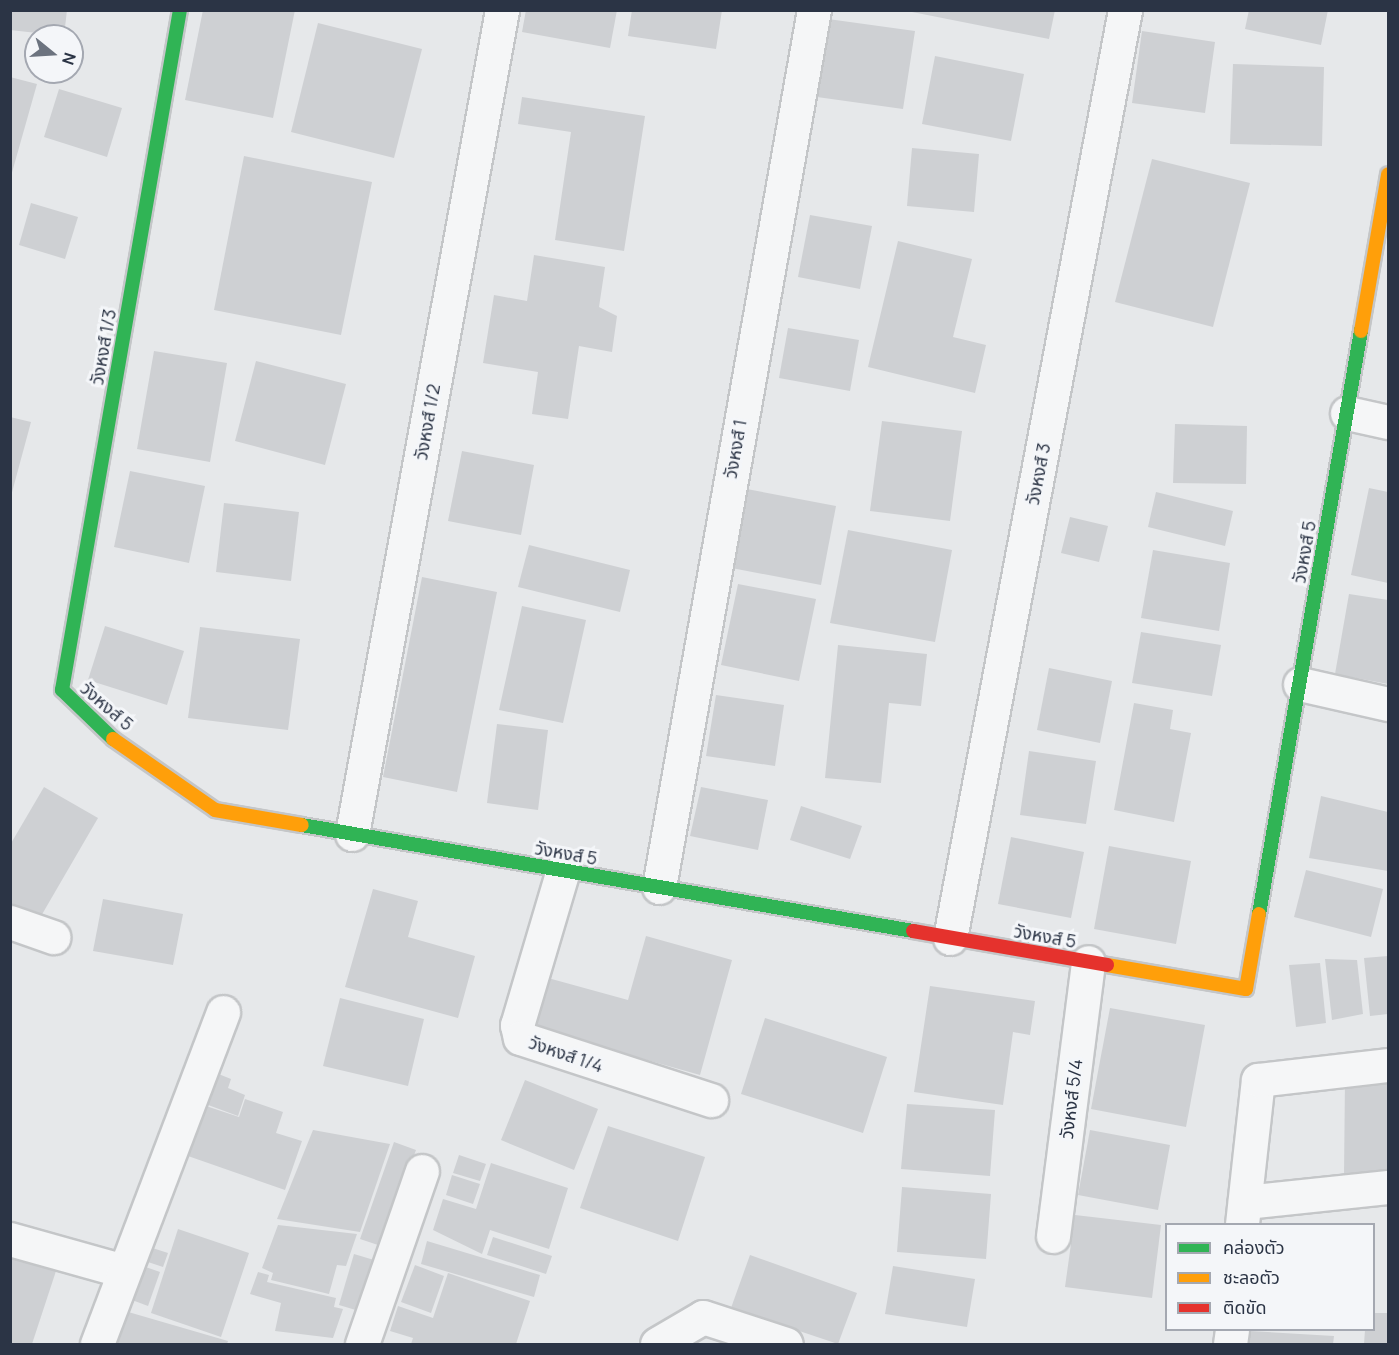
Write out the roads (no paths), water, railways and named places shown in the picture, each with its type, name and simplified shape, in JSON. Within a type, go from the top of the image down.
[{"type":"street","name":"วังหงส์ 1/3","points":[[62,690],[180,10]]},
{"type":"street","name":"วังหงส์ 1/2","points":[[351,834],[502,10]]},
{"type":"street","name":"วังหงส์ 1","points":[[659,887],[814,10]]},
{"type":"street","name":"วังหงส์ 3","points":[[950,938],[1125,10]]},
{"type":"street","name":"วังหงส์ 5","points":[[62,690],[105,733],[215,810],[1246,989],[1389,174]]},
{"type":"street","points":[[1347,413],[1389,422]]},
{"type":"street","points":[[1300,684],[1389,704]]},
{"type":"street","name":"วังหงส์ 1/4","points":[[563,870],[517,1025],[520,1038],[711,1100]]},
{"type":"street","points":[[10,922],[53,937]]},
{"type":"street","name":"วังหงส์ 5/4","points":[[1053,1236],[1088,962]]},
{"type":"street","points":[[97,1344],[223,1012]]},
{"type":"street","points":[[1389,1065],[1258,1080],[1243,1213],[1389,1187]]},
{"type":"street","points":[[362,1344],[422,1171]]},
{"type":"street","points":[[10,1239],[124,1270]]},
{"type":"street","points":[[657,1344],[704,1317],[786,1344]]}]
